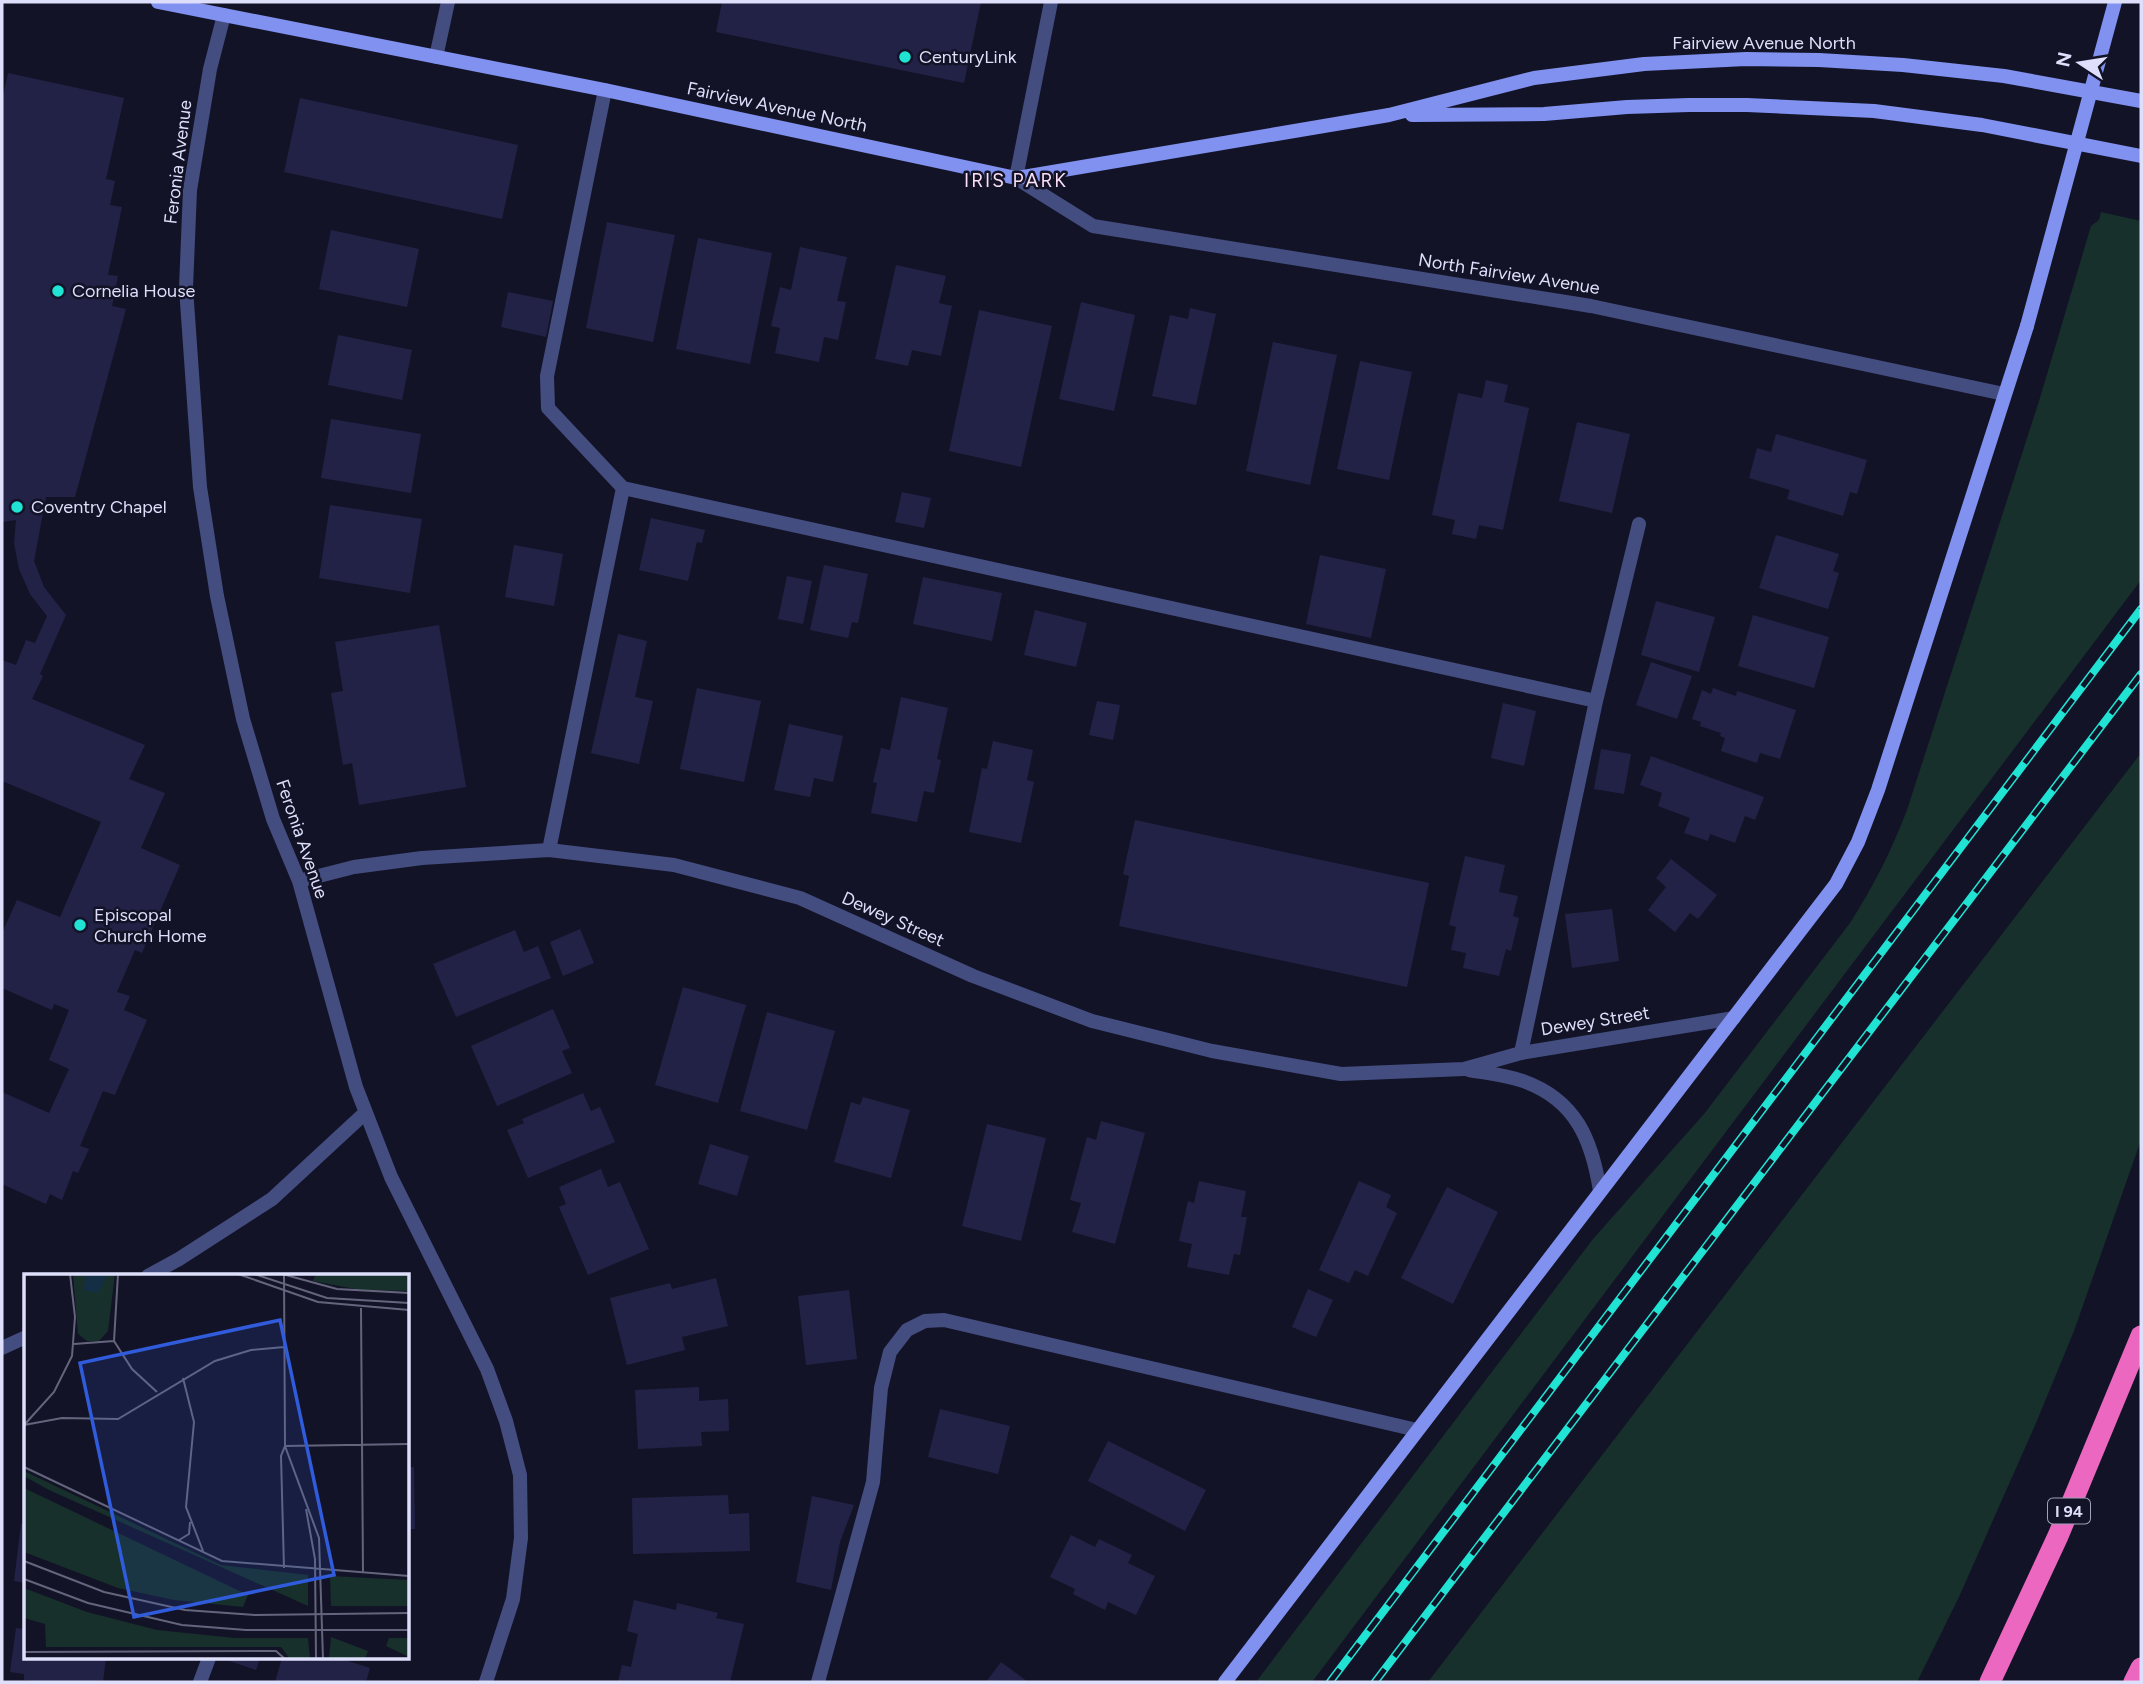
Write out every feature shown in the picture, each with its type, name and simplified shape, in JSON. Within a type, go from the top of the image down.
[{"type":"highway","name":"I 94","points":[[1990,1682],[2058,1536],[2141,1336]]},
{"type":"highway","points":[[2134,1682],[2141,1668]]},
{"type":"street","name":"Fairview Avenue North","points":[[158,2],[605,90],[1016,178],[1389,115],[1534,78],[1644,64],[1746,59],[1903,65],[2004,76],[2141,101]]},
{"type":"street","points":[[436,57],[448,2]]},
{"type":"street","points":[[1016,178],[1051,2]]},
{"type":"street","points":[[1225,1682],[1836,884],[1858,842],[1878,790],[2027,326],[2115,2]]},
{"type":"street","name":"Feronia Avenue","points":[[224,15],[211,69],[190,190],[186,288],[200,486],[217,596],[243,719],[273,820],[299,881],[356,1087],[391,1177],[487,1369],[506,1421],[520,1475],[521,1538],[513,1599],[486,1682]]},
{"type":"street","points":[[605,90],[547,376],[548,408],[623,488],[1596,701]]},
{"type":"street","name":"Fairview Avenue North","points":[[1389,115],[1544,114],[1689,104],[1862,110],[1982,125],[2141,156]]},
{"type":"street","name":"North Fairview Avenue","points":[[1016,178],[1093,226],[1591,306],[2004,394]]},
{"type":"street","points":[[549,850],[623,488]]},
{"type":"street","points":[[1521,1053],[1596,701],[1639,524]]},
{"type":"street","name":"Dewey Street","points":[[299,881],[354,867],[422,858],[549,850],[674,865],[800,898],[973,976],[1092,1021],[1144,1036],[1341,1074],[1464,1069],[1523,1080],[1562,1101],[1584,1131],[1595,1159],[1600,1191]]},
{"type":"street","name":"Dewey Street","points":[[1464,1069],[1521,1053],[1734,1018]]},
{"type":"street","points":[[152,1274],[190,1253],[272,1199],[366,1113]]},
{"type":"street","points":[[818,1682],[873,1482],[881,1388],[890,1352],[907,1331],[925,1321],[944,1320],[1417,1430]]},
{"type":"street","points":[[2,1348],[24,1338]]},
{"type":"street","points":[[200,1682],[208,1660]]},
{"type":"green space","points":[[2101,212],[2141,221],[2141,580],[1312,1682],[1256,1682],[1593,1239],[1704,1114],[1850,923],[1867,895],[1907,810],[2040,398],[2091,226],[2099,220]]},
{"type":"green space","points":[[2141,753],[2141,1140],[2074,1331],[2036,1423],[1959,1597],[1917,1682],[1428,1682]]},
{"type":"building","name":"CenturyLink","points":[[722,2],[981,2],[964,83],[716,32]]},
{"type":"building","points":[[8,73],[124,98],[106,179],[115,181],[110,205],[122,207],[108,275],[118,276],[112,306],[126,309],[75,497],[46,497],[34,561],[44,587],[66,615],[32,699],[145,745],[129,779],[165,793],[141,848],[180,865],[142,953],[135,950],[117,992],[130,996],[124,1010],[147,1020],[115,1095],[103,1091],[80,1146],[89,1149],[78,1173],[73,1171],[62,1200],[50,1194],[46,1204],[2,1184],[2,1092],[49,1113],[69,1069],[49,1060],[69,1010],[54,1004],[52,1010],[2,988],[2,933],[17,900],[60,917],[101,822],[2,781],[2,660],[16,665],[26,640],[35,643],[47,616],[30,594],[19,569],[14,543],[16,520],[2,522],[2,101]]},
{"type":"building","points":[[300,98],[518,145],[502,219],[284,172]]},
{"type":"building","points":[[607,222],[675,235],[653,342],[586,328]]},
{"type":"building","points":[[331,230],[419,249],[407,307],[319,289]]},
{"type":"building","points":[[698,238],[772,253],[750,364],[676,349]]},
{"type":"building","points":[[800,247],[847,257],[837,301],[846,302],[838,340],[824,337],[819,362],[775,353],[780,328],[771,326],[780,287],[791,290]]},
{"type":"building","points":[[896,265],[946,276],[939,303],[952,306],[941,356],[912,350],[908,366],[875,359]]},
{"type":"building","points":[[508,292],[553,301],[546,337],[501,327]]},
{"type":"building","points":[[1081,302],[1135,315],[1114,411],[1059,399]]},
{"type":"building","points":[[1190,308],[1216,314],[1196,405],[1152,396],[1170,315],[1188,319]]},
{"type":"building","points":[[979,310],[1052,326],[1021,467],[949,451]]},
{"type":"building","points":[[338,335],[412,350],[402,400],[328,385]]},
{"type":"building","points":[[1273,342],[1337,355],[1310,485],[1246,471]]},
{"type":"building","points":[[1360,361],[1412,372],[1389,480],[1337,469]]},
{"type":"building","points":[[1486,380],[1508,385],[1504,402],[1529,408],[1503,530],[1479,525],[1476,539],[1452,534],[1455,520],[1432,515],[1458,393],[1482,398]]},
{"type":"building","points":[[331,419],[421,434],[411,493],[321,478]]},
{"type":"building","points":[[1577,422],[1630,434],[1612,513],[1559,501]]},
{"type":"building","points":[[1776,434],[1867,460],[1857,494],[1850,492],[1843,516],[1787,499],[1790,490],[1749,478],[1757,448],[1771,452]]},
{"type":"building","points":[[902,492],[931,498],[924,528],[895,522]]},
{"type":"building","points":[[330,505],[422,519],[410,593],[319,578]]},
{"type":"building","points":[[651,518],[705,530],[702,543],[697,542],[688,581],[639,570]]},
{"type":"building","points":[[1776,535],[1839,554],[1833,571],[1839,573],[1828,609],[1759,588]]},
{"type":"building","points":[[514,545],[563,554],[554,606],[505,597]]},
{"type":"building","points":[[1320,555],[1386,569],[1371,638],[1306,624]]},
{"type":"building","points":[[824,565],[868,574],[858,623],[852,622],[848,638],[810,630]]},
{"type":"building","points":[[787,576],[812,581],[803,624],[778,619]]},
{"type":"building","points":[[923,577],[1002,593],[992,641],[913,624]]},
{"type":"building","points":[[1656,601],[1715,617],[1699,672],[1641,655]]},
{"type":"building","points":[[1035,610],[1087,623],[1076,667],[1024,655]]},
{"type":"building","points":[[1753,615],[1829,637],[1814,688],[1738,666]]},
{"type":"building","points":[[439,625],[466,787],[359,805],[352,763],[343,765],[331,693],[343,691],[335,642]]},
{"type":"building","points":[[618,634],[647,641],[635,697],[653,701],[639,764],[591,753]]},
{"type":"building","points":[[1651,662],[1692,676],[1677,719],[1636,705]]},
{"type":"building","points":[[697,688],[761,701],[744,782],[680,769]]},
{"type":"building","points":[[1713,688],[1736,696],[1737,691],[1796,710],[1780,759],[1760,753],[1757,763],[1721,751],[1725,738],[1720,736],[1721,733],[1700,726],[1701,722],[1692,719],[1702,690],[1711,694]]},
{"type":"building","points":[[901,697],[948,708],[937,759],[941,760],[934,793],[924,791],[917,822],[871,813],[877,783],[873,782],[881,748],[890,750]]},
{"type":"building","points":[[1097,701],[1120,705],[1113,740],[1089,735]]},
{"type":"building","points":[[1503,703],[1536,711],[1524,766],[1491,758]]},
{"type":"building","points":[[789,724],[843,736],[833,782],[814,778],[810,797],[774,790]]},
{"type":"building","points":[[993,741],[1033,750],[1027,780],[1034,782],[1021,843],[969,832],[982,768],[987,769]]},
{"type":"building","points":[[1601,749],[1631,754],[1624,794],[1594,789]]},
{"type":"building","points":[[1651,756],[1764,797],[1755,820],[1745,816],[1735,843],[1710,834],[1708,841],[1684,833],[1690,818],[1658,806],[1662,793],[1640,785]]},
{"type":"building","points":[[1135,820],[1429,883],[1407,987],[1119,926],[1129,876],[1123,874]]},
{"type":"building","points":[[1465,856],[1505,865],[1499,892],[1518,896],[1513,916],[1519,918],[1511,951],[1506,949],[1499,976],[1463,968],[1466,953],[1451,950],[1456,927],[1449,925]]},
{"type":"building","points":[[1671,859],[1717,895],[1698,919],[1690,913],[1675,932],[1648,910],[1666,887],[1656,878]]},
{"type":"building","points":[[1612,909],[1619,961],[1572,968],[1565,914]]},
{"type":"building","points":[[580,929],[594,963],[563,976],[550,942]]},
{"type":"building","points":[[515,930],[524,952],[538,946],[551,978],[456,1017],[433,964]]},
{"type":"building","points":[[683,987],[746,1005],[718,1103],[655,1085]]},
{"type":"building","points":[[553,1009],[570,1048],[562,1051],[572,1073],[497,1106],[471,1046]]},
{"type":"building","points":[[767,1012],[835,1031],[807,1130],[740,1111]]},
{"type":"building","points":[[583,1093],[591,1111],[600,1107],[615,1142],[528,1178],[507,1130],[524,1123],[522,1119]]},
{"type":"building","points":[[863,1097],[910,1110],[891,1178],[834,1162],[851,1102],[860,1105]]},
{"type":"building","points":[[1101,1121],[1145,1133],[1115,1244],[1072,1232],[1081,1203],[1070,1200],[1087,1137],[1096,1140]]},
{"type":"building","points":[[987,1124],[1046,1138],[1021,1241],[962,1226]]},
{"type":"building","points":[[710,1144],[749,1156],[737,1196],[698,1184]]},
{"type":"building","points":[[601,1169],[608,1187],[620,1182],[649,1249],[588,1275],[559,1207],[566,1204],[559,1187]]},
{"type":"building","points":[[1199,1181],[1246,1191],[1241,1217],[1247,1217],[1240,1255],[1234,1254],[1229,1275],[1187,1267],[1192,1244],[1179,1241],[1188,1201],[1194,1203]]},
{"type":"building","points":[[1359,1181],[1391,1195],[1386,1207],[1397,1213],[1368,1276],[1355,1270],[1349,1283],[1319,1270]]},
{"type":"building","points":[[1447,1187],[1498,1212],[1453,1304],[1401,1278]]},
{"type":"building","points":[[716,1278],[728,1326],[682,1337],[685,1350],[627,1365],[610,1298],[670,1283],[672,1289]]},
{"type":"building","points":[[1308,1289],[1333,1300],[1316,1337],[1292,1327]]},
{"type":"building","points":[[849,1290],[857,1359],[806,1365],[798,1296]]},
{"type":"building","points":[[699,1387],[699,1401],[728,1399],[729,1431],[701,1432],[702,1446],[638,1449],[635,1390]]},
{"type":"building","points":[[940,1409],[1010,1426],[998,1474],[928,1457]]},
{"type":"building","points":[[1108,1441],[1206,1490],[1185,1531],[1088,1481]]},
{"type":"building","points":[[410,1467],[414,1467],[415,1529],[410,1529]]},
{"type":"building","points":[[728,1495],[729,1514],[749,1513],[750,1551],[633,1554],[632,1498]]},
{"type":"building","points":[[812,1496],[854,1505],[840,1542],[831,1590],[796,1582]]},
{"type":"building","points":[[21,1524],[24,1524],[24,1583],[14,1581]]},
{"type":"building","points":[[1071,1535],[1095,1547],[1099,1539],[1132,1555],[1128,1563],[1155,1576],[1136,1615],[1108,1602],[1105,1610],[1073,1594],[1075,1589],[1050,1577]]},
{"type":"building","points":[[634,1600],[676,1610],[677,1603],[718,1613],[716,1618],[744,1624],[730,1682],[618,1682],[622,1665],[631,1667],[638,1634],[627,1631]]},
{"type":"building","points":[[16,1628],[24,1629],[24,1660],[106,1660],[103,1682],[24,1680],[24,1674],[10,1672]]},
{"type":"building","points":[[227,1660],[259,1660],[256,1670]]},
{"type":"building","points":[[281,1660],[345,1660],[370,1668],[366,1682],[275,1682]]},
{"type":"building","points":[[1001,1662],[1028,1682],[986,1682]]},
{"type":"railway","points":[[1330,1682],[2141,609]]},
{"type":"railway","points":[[1375,1682],[2141,674]]},
{"type":"place","name":"CenturyLink","points":[[905,57]]},
{"type":"place","name":"Cornelia House","points":[[58,291]]},
{"type":"place","name":"Coventry Chapel","points":[[17,507]]},
{"type":"place","name":"Episcopal Church Home","points":[[80,925]]},
{"type":"district","name":"IRIS PARK","points":[[1016,180]]}]
